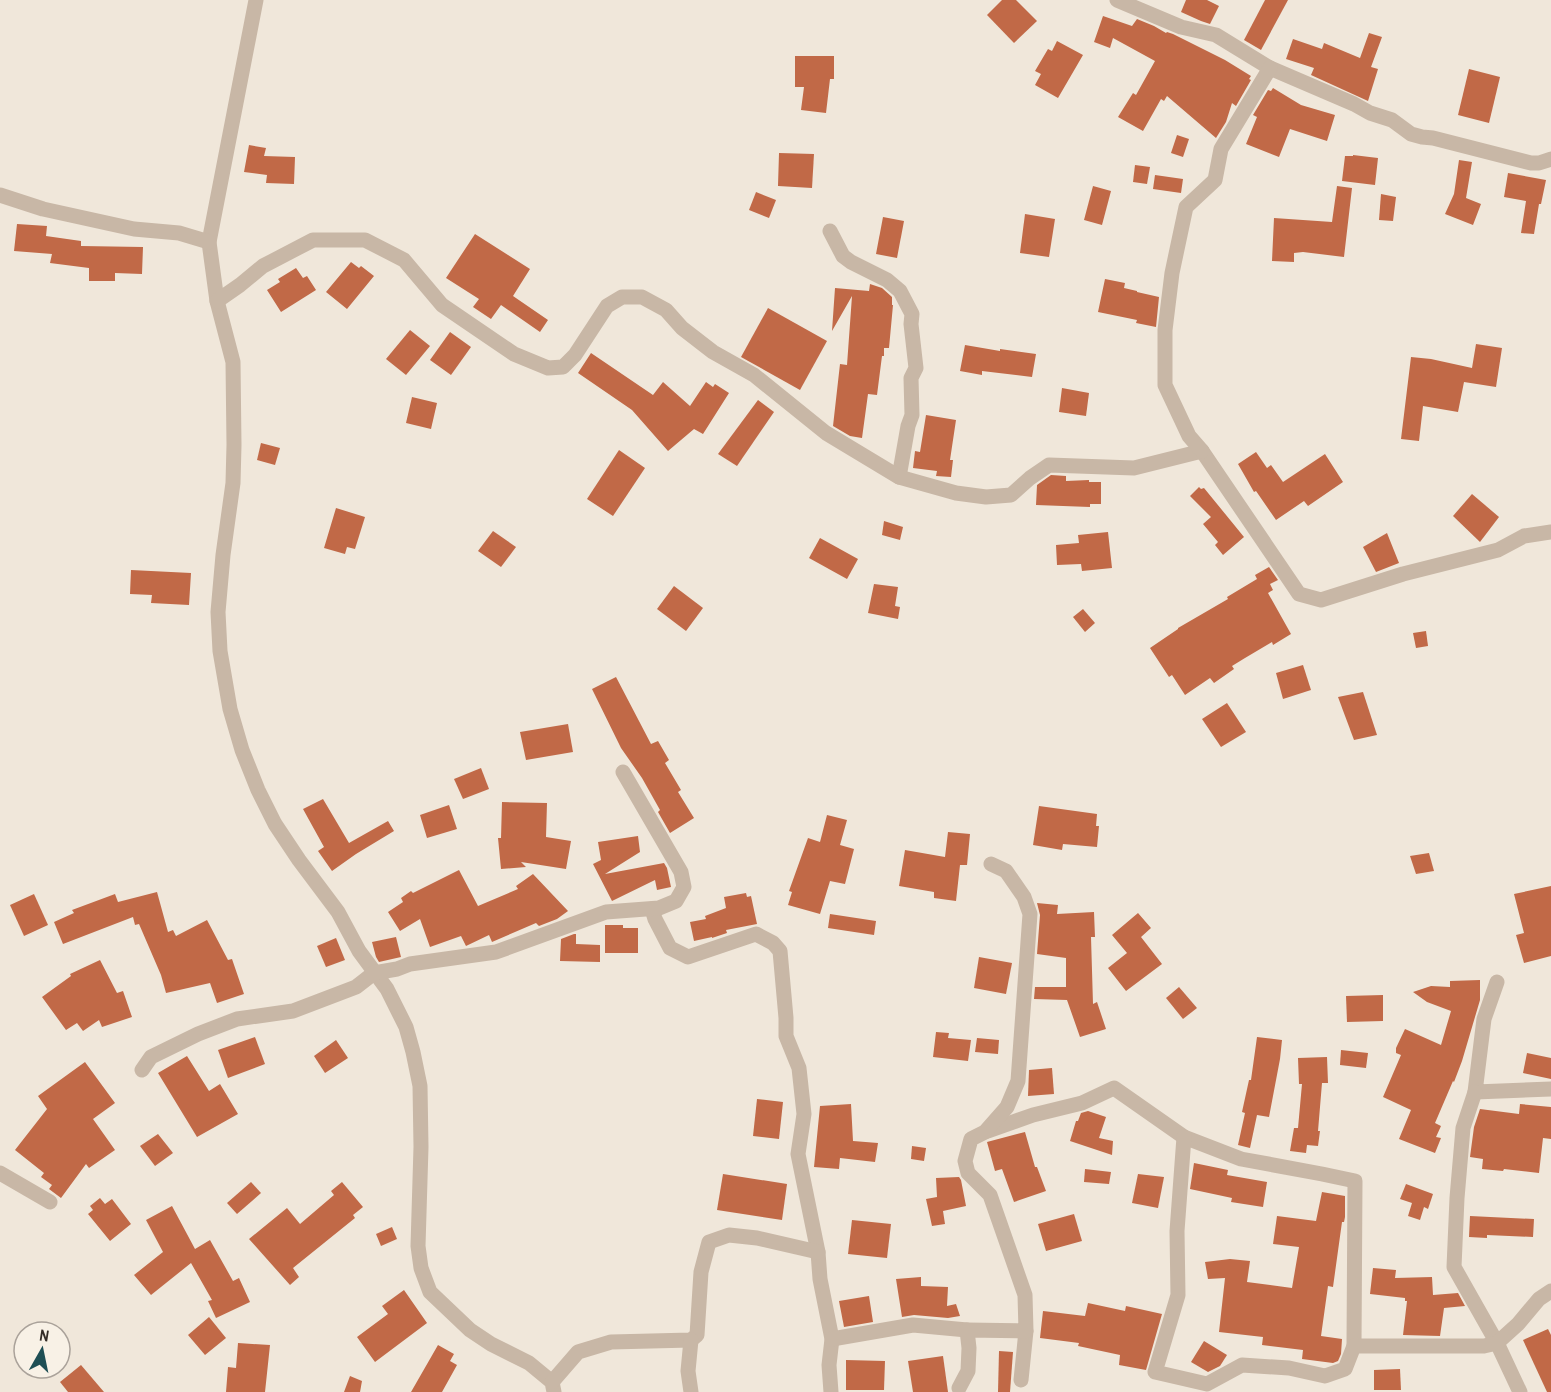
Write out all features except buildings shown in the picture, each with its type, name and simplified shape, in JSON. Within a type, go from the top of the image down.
[{"type":"street","points":[[256,0],[209,242],[217,301],[234,374],[233,483],[218,612],[220,651],[230,709],[242,750],[275,824],[338,912],[359,951],[387,989],[406,1027],[420,1086],[422,1147],[418,1246],[421,1268],[430,1292],[470,1330],[529,1364],[553,1387],[578,1352],[611,1342],[692,1340]]},
{"type":"street","points":[[1117,0],[1181,27],[1216,35],[1270,68],[1370,113],[1392,120],[1411,134],[1531,163],[1551,159]]},
{"type":"street","points":[[1270,68],[1221,149],[1215,180],[1185,207],[1172,273],[1165,330],[1165,385],[1189,436],[1202,451],[1299,594],[1321,600],[1402,574],[1498,550],[1524,536],[1551,532]]},
{"type":"street","points":[[0,195],[43,209],[134,229],[179,233],[209,242]]},
{"type":"street","points":[[830,231],[843,256],[887,280],[900,291],[912,314],[916,368],[911,378],[912,415],[899,477]]},
{"type":"street","points":[[217,301],[263,266],[313,240],[365,240],[404,260],[442,305],[514,354],[548,368],[563,367],[575,355],[607,306],[622,297],[642,297],[666,310],[682,328],[713,352],[754,375],[826,433],[899,477],[956,493],[986,497],[1011,495],[1049,465],[1134,468],[1202,451]]},
{"type":"street","points":[[142,1070],[151,1057],[198,1034],[237,1019],[293,1011],[356,987],[374,973],[410,964],[496,952],[606,912],[652,909],[676,902],[684,887],[681,872],[623,772]]},
{"type":"street","points":[[985,1132],[1007,1107],[1018,1081],[1030,914],[1024,897],[1006,871],[991,864]]},
{"type":"street","points":[[652,909],[670,948],[688,957],[756,934],[773,943],[780,951],[786,1036],[799,1068],[804,1114],[798,1155],[818,1252],[820,1280],[832,1339],[829,1365],[831,1392]]},
{"type":"street","points":[[1497,982],[1484,1018],[1475,1092],[1463,1128],[1456,1198],[1454,1267],[1497,1343],[1520,1392]]},
{"type":"street","points":[[1021,1380],[1026,1331],[1025,1294],[990,1195],[968,1173],[965,1161],[971,1138],[1033,1115],[1082,1104],[1114,1088],[1184,1137],[1240,1159],[1355,1181],[1354,1346],[1345,1369],[1325,1376],[1289,1368],[1242,1365],[1205,1388],[1155,1371],[1178,1296],[1177,1232],[1184,1137]]},
{"type":"street","points":[[1475,1092],[1551,1089]]},
{"type":"street","points":[[0,1173],[50,1202]]},
{"type":"street","points":[[691,1392],[688,1371],[692,1340],[697,1335],[701,1272],[709,1242],[729,1234],[818,1252]]},
{"type":"street","points":[[1354,1346],[1484,1346],[1497,1343],[1518,1324],[1539,1299],[1551,1291]]},
{"type":"street","points":[[832,1339],[913,1325],[967,1330],[1026,1331]]},
{"type":"street","points":[[959,1389],[968,1371],[967,1330]]}]
